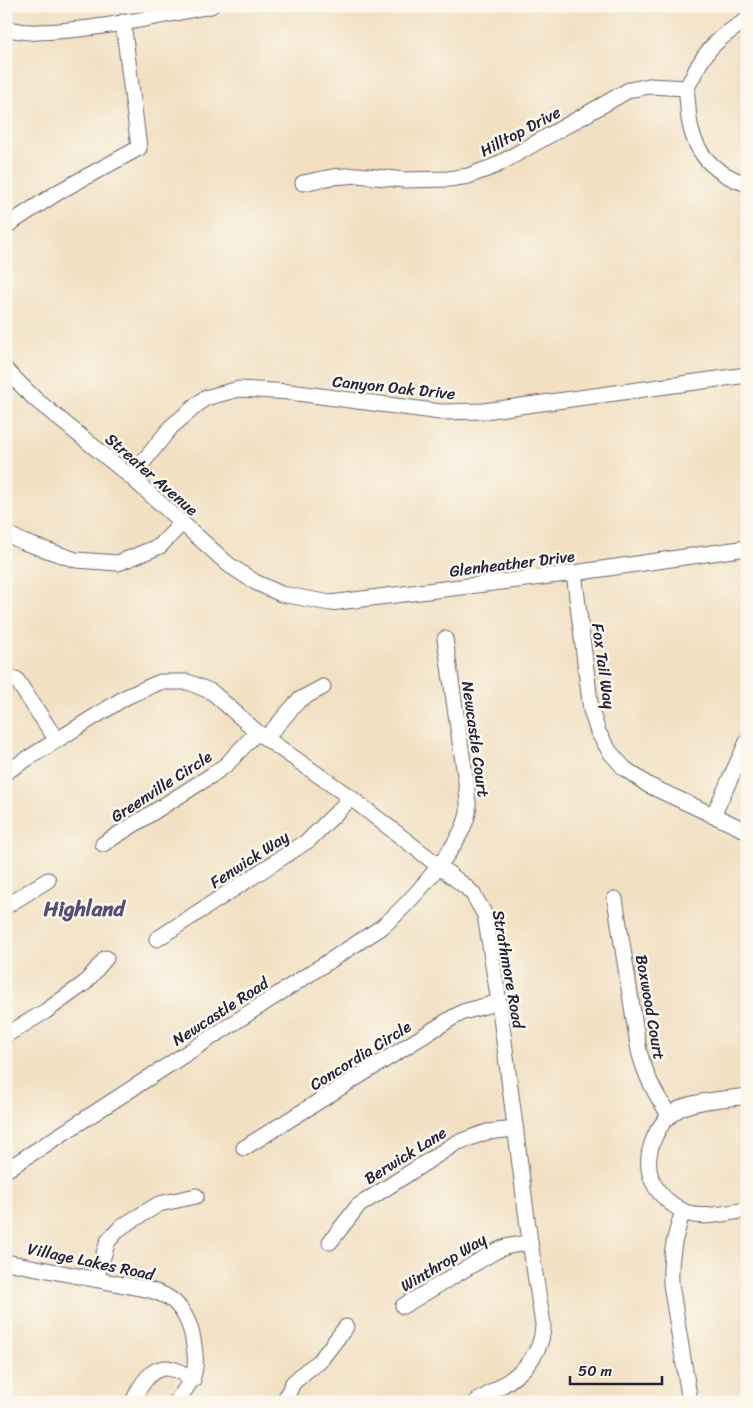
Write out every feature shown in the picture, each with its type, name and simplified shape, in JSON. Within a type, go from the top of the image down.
[{"type":"street","points":[[6,29],[35,33],[67,30],[210,6]]},
{"type":"street","points":[[747,20],[721,37],[707,51],[687,88],[689,122],[698,148],[721,174],[747,184]]},
{"type":"street","points":[[6,226],[60,191],[139,148],[123,22]]},
{"type":"street","name":"Hilltop Drive","points":[[303,183],[332,177],[358,175],[404,180],[468,176],[495,166],[629,90],[649,86],[687,88]]},
{"type":"street","name":"Streater Avenue","points":[[6,370],[35,399],[131,477],[229,565],[255,582],[281,594]]},
{"type":"street","name":"Canyon Oak Drive","points":[[131,477],[171,427],[205,398],[239,389],[290,392],[441,412],[484,410],[747,375]]},
{"type":"street","points":[[6,533],[23,542],[76,560],[118,563],[160,546],[182,523]]},
{"type":"street","name":"Glenheather Drive","points":[[281,594],[330,603],[574,573],[747,548]]},
{"type":"street","name":"Fox Tail Way","points":[[574,573],[591,710],[598,732],[610,752],[624,768],[648,785],[747,831]]},
{"type":"street","name":"Newcastle Court","points":[[438,865],[458,838],[468,811],[467,789],[445,639]]},
{"type":"street","points":[[6,772],[56,739],[16,679]]},
{"type":"street","name":"Strathmore Road","points":[[56,739],[144,687],[168,681],[188,682],[212,692],[261,735],[351,798],[473,894],[485,915],[499,1002],[530,1242],[543,1324],[543,1335],[533,1358],[525,1369],[476,1402]]},
{"type":"street","name":"Greenville Circle","points":[[103,844],[212,775],[261,735],[299,700],[323,687]]},
{"type":"street","points":[[713,816],[747,742]]},
{"type":"street","name":"Fenwick Way","points":[[157,938],[309,840],[351,798]]},
{"type":"street","name":"Newcastle Road","points":[[6,1170],[382,927],[405,906],[438,865]]},
{"type":"street","points":[[6,906],[48,880]]},
{"type":"street","name":"Boxwood Court","points":[[615,898],[639,1051],[655,1093],[670,1116]]},
{"type":"street","points":[[6,1035],[85,983],[106,958]]},
{"type":"street","name":"Concordia Circle","points":[[244,1148],[452,1018],[463,1012],[499,1002]]},
{"type":"street","points":[[747,1096],[691,1104],[679,1109],[670,1116],[653,1138],[649,1156],[652,1182],[670,1203],[682,1211],[692,1215],[703,1216],[747,1210]]},
{"type":"street","name":"Berwick Lane","points":[[330,1242],[358,1206],[456,1144],[487,1132],[516,1129]]},
{"type":"street","points":[[96,1279],[108,1241],[121,1227],[159,1204],[196,1196]]},
{"type":"street","points":[[682,1211],[672,1247],[670,1265],[671,1284],[690,1402]]},
{"type":"street","name":"Winthrop Way","points":[[403,1306],[494,1252],[505,1247],[530,1242]]},
{"type":"street","name":"Village Lakes Road","points":[[6,1262],[96,1279],[170,1298],[178,1306],[192,1332],[197,1358],[193,1380],[176,1402]]},
{"type":"street","points":[[284,1402],[293,1383],[319,1362],[346,1327]]},
{"type":"street","points":[[133,1402],[137,1392],[150,1374],[162,1368],[172,1369],[193,1380]]},
{"type":"district","name":"Highland","points":[[84,909]]}]
